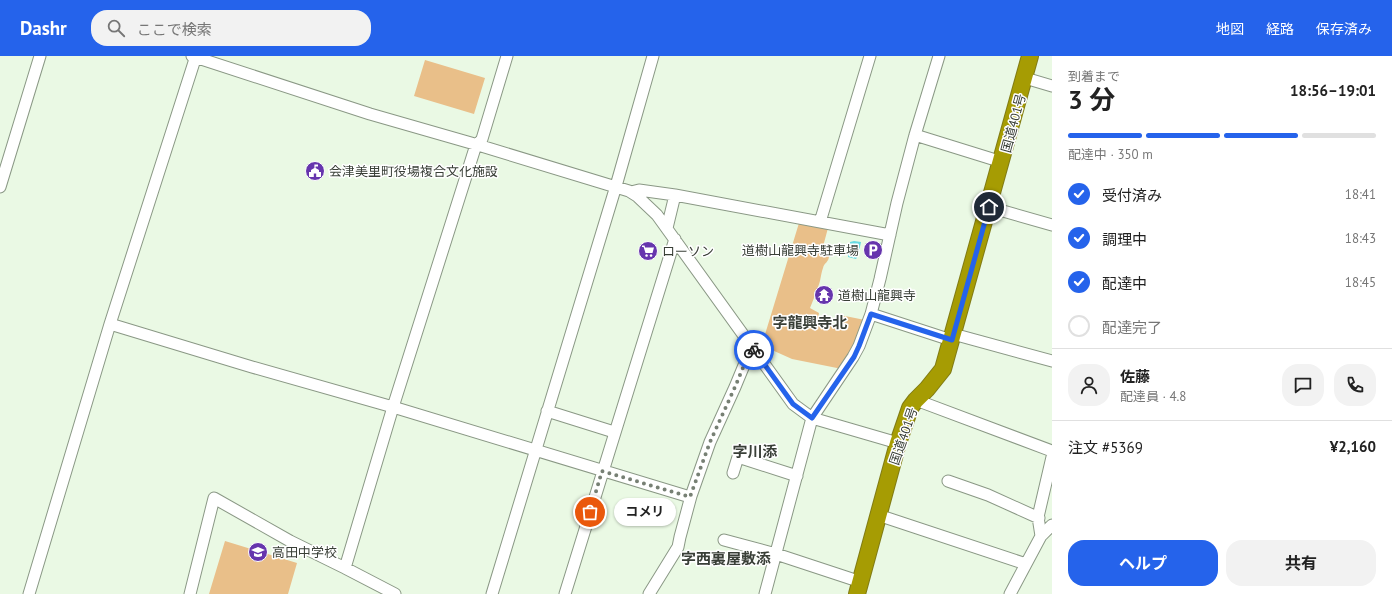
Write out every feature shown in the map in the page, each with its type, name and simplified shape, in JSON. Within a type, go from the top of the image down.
[{"type":"highway","name":"国道401号","points":[[859,588],[898,444],[910,408],[943,369],[1002,162],[1030,56]]},
{"type":"street","points":[[0,187],[40,56]]},
{"type":"street","points":[[29,594],[110,324],[195,56],[370,114],[616,186],[631,192],[647,204],[667,228],[793,404],[812,418],[898,444]]},
{"type":"street","points":[[345,568],[393,407],[475,148],[482,139],[507,56]]},
{"type":"street","points":[[492,594],[616,186],[653,56]]},
{"type":"street","points":[[820,222],[870,56]]},
{"type":"street","points":[[766,594],[812,418],[854,357],[871,314],[897,203],[915,135],[939,56]]},
{"type":"street","points":[[1025,78],[1052,86]]},
{"type":"street","points":[[915,135],[1002,162]]},
{"type":"street","points":[[631,192],[639,190],[675,195],[890,235]]},
{"type":"street","points":[[667,228],[675,195]]},
{"type":"street","points":[[989,207],[1052,225]]},
{"type":"street","points":[[565,594],[675,239]]},
{"type":"street","points":[[871,314],[952,337],[1052,361]]},
{"type":"street","points":[[110,324],[252,367],[393,407],[690,497]]},
{"type":"street","points":[[649,594],[678,547],[690,497],[710,442],[752,346]]},
{"type":"street","points":[[916,400],[1052,452]]},
{"type":"street","points":[[547,411],[614,432]]},
{"type":"street","points":[[733,473],[738,457],[797,476]]},
{"type":"street","points":[[1039,518],[1052,457]]},
{"type":"street","points":[[948,481],[988,495],[1016,509],[1039,518],[1047,532],[1026,564],[1010,594]]},
{"type":"street","points":[[190,594],[214,498],[290,541],[395,594]]},
{"type":"street","points":[[878,515],[1026,564]]},
{"type":"street","points":[[724,540],[776,554],[859,588]]},
{"type":"shaded area","points":[[425,60],[485,78],[474,114],[414,96]]},
{"type":"shaded area","points":[[799,223],[828,228],[821,254],[829,256],[829,258],[822,271],[810,308],[819,313],[817,323],[835,327],[838,317],[845,316],[865,320],[853,350],[842,369],[792,359],[763,346],[763,341]]},
{"type":"shaded area","points":[[225,541],[297,563],[288,594],[209,594]]},
{"type":"water","points":[[850,242],[861,242],[856,259],[848,257]]},
{"type":"way so far","points":[[590,512],[602,471],[690,497],[710,442],[752,346],[754,350]]},
{"type":"place","name":"会津美里町役場複合文化施設","points":[[315,171]]},
{"type":"place","name":"道樹山龍興寺駐車場","points":[[873,250]]},
{"type":"place","name":"ローソン","points":[[648,251]]},
{"type":"place","name":"道樹山龍興寺","points":[[824,295]]},
{"type":"place","name":"コメリ","points":[[590,512]]},
{"type":"place","name":"高田中学校","points":[[258,552]]},
{"type":"district","name":"字龍興寺北","points":[[810,323]]},
{"type":"district","name":"字川添","points":[[755,452]]},
{"type":"district","name":"字西裏屋敷添","points":[[726,559]]},
{"type":"route","points":[[754,350],[793,404],[812,418],[854,357],[871,314],[952,340],[989,207]]}]
